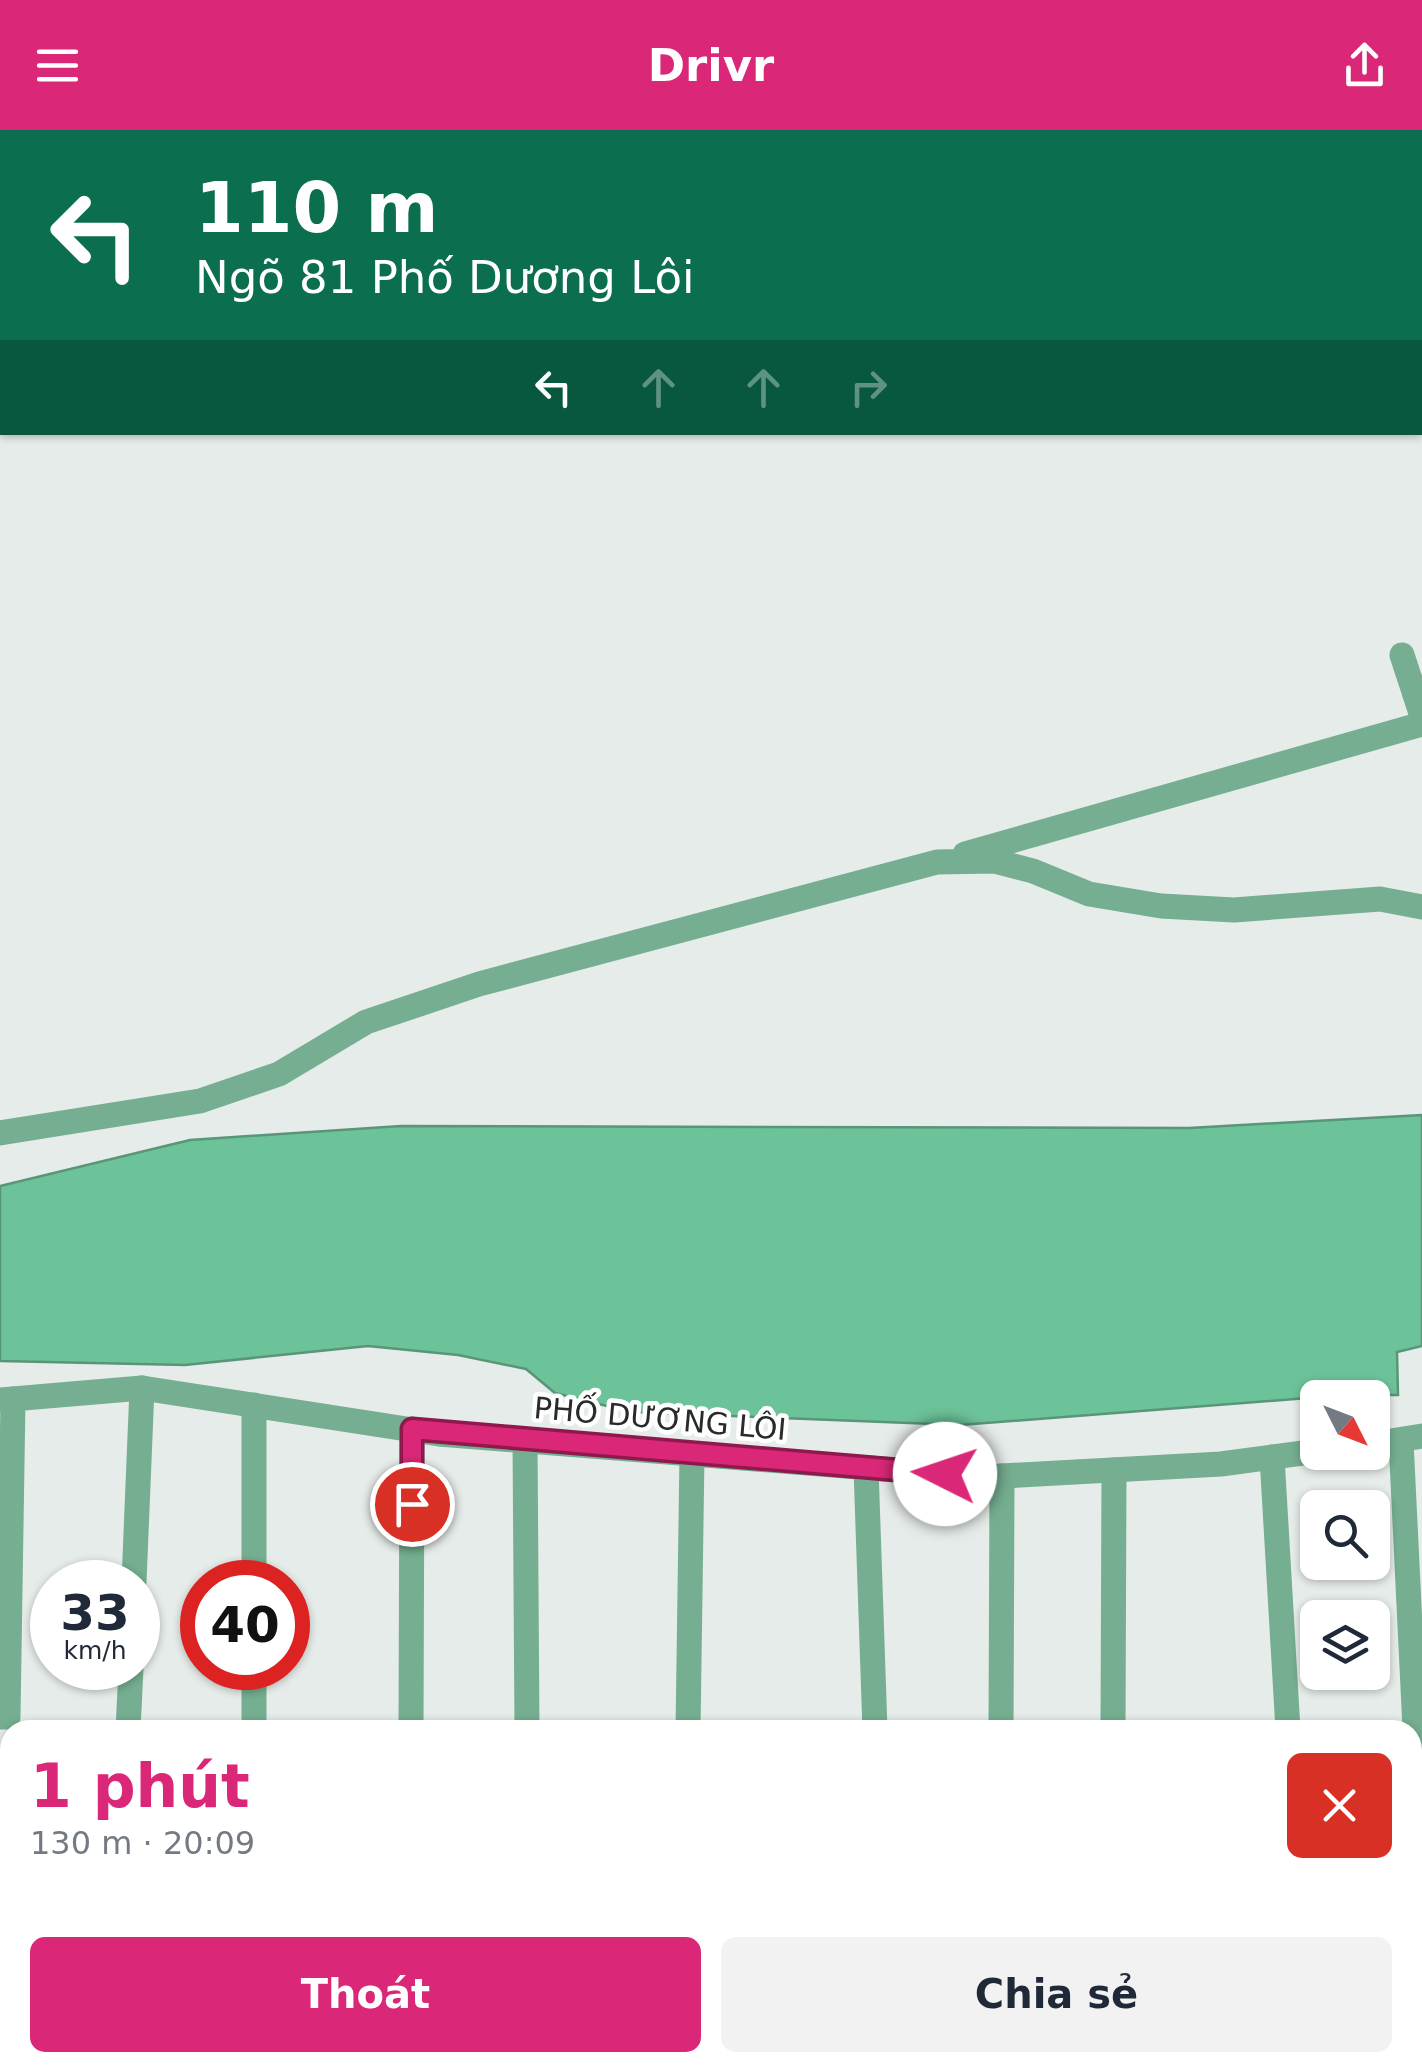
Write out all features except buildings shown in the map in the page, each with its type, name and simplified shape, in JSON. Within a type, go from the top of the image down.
[{"type":"street","points":[[1402,656],[1422,716]]},
{"type":"street","points":[[0,1133],[200,1101],[280,1074],[366,1022],[460,990],[937,862],[1422,724]]},
{"type":"street","points":[[937,862],[994,861],[1033,871],[1089,894],[1161,906],[1234,910],[1380,898],[1422,907]]},
{"type":"street","points":[[135,1560],[142,1388]]},
{"type":"street","name":"PHỐ DƯƠNG LÔI","points":[[7,1399],[142,1388],[412,1429],[1002,1476],[1222,1464],[1300,1453]]},
{"type":"street","points":[[0,1717],[8,1718],[7,1399]]},
{"type":"street","points":[[254,1406],[254,1560]]},
{"type":"street","points":[[410,1720],[412,1429]]},
{"type":"street","points":[[1411,1439],[1418,1720]]},
{"type":"street","points":[[525,1440],[526,1720]]},
{"type":"street","points":[[688,1720],[692,1454]]},
{"type":"street","points":[[1272,1457],[1287,1720]]},
{"type":"street","points":[[866,1468],[875,1720]]},
{"type":"street","points":[[1113,1720],[1114,1470]]},
{"type":"street","points":[[1001,1720],[1002,1476]]},
{"type":"street","points":[[128,1720],[130,1690]]},
{"type":"street","points":[[254,1690],[254,1720]]},
{"type":"shaded area","points":[[1422,1115],[1422,1346],[1397,1352],[1398,1395],[1390,1395],[1390,1380],[1300,1380],[1300,1399],[960,1425],[631,1412],[555,1393],[526,1369],[458,1355],[368,1346],[185,1365],[0,1361],[0,1186],[190,1140],[401,1126],[1189,1128]]},
{"type":"route","points":[[412,1504],[412,1429],[945,1474]]}]
